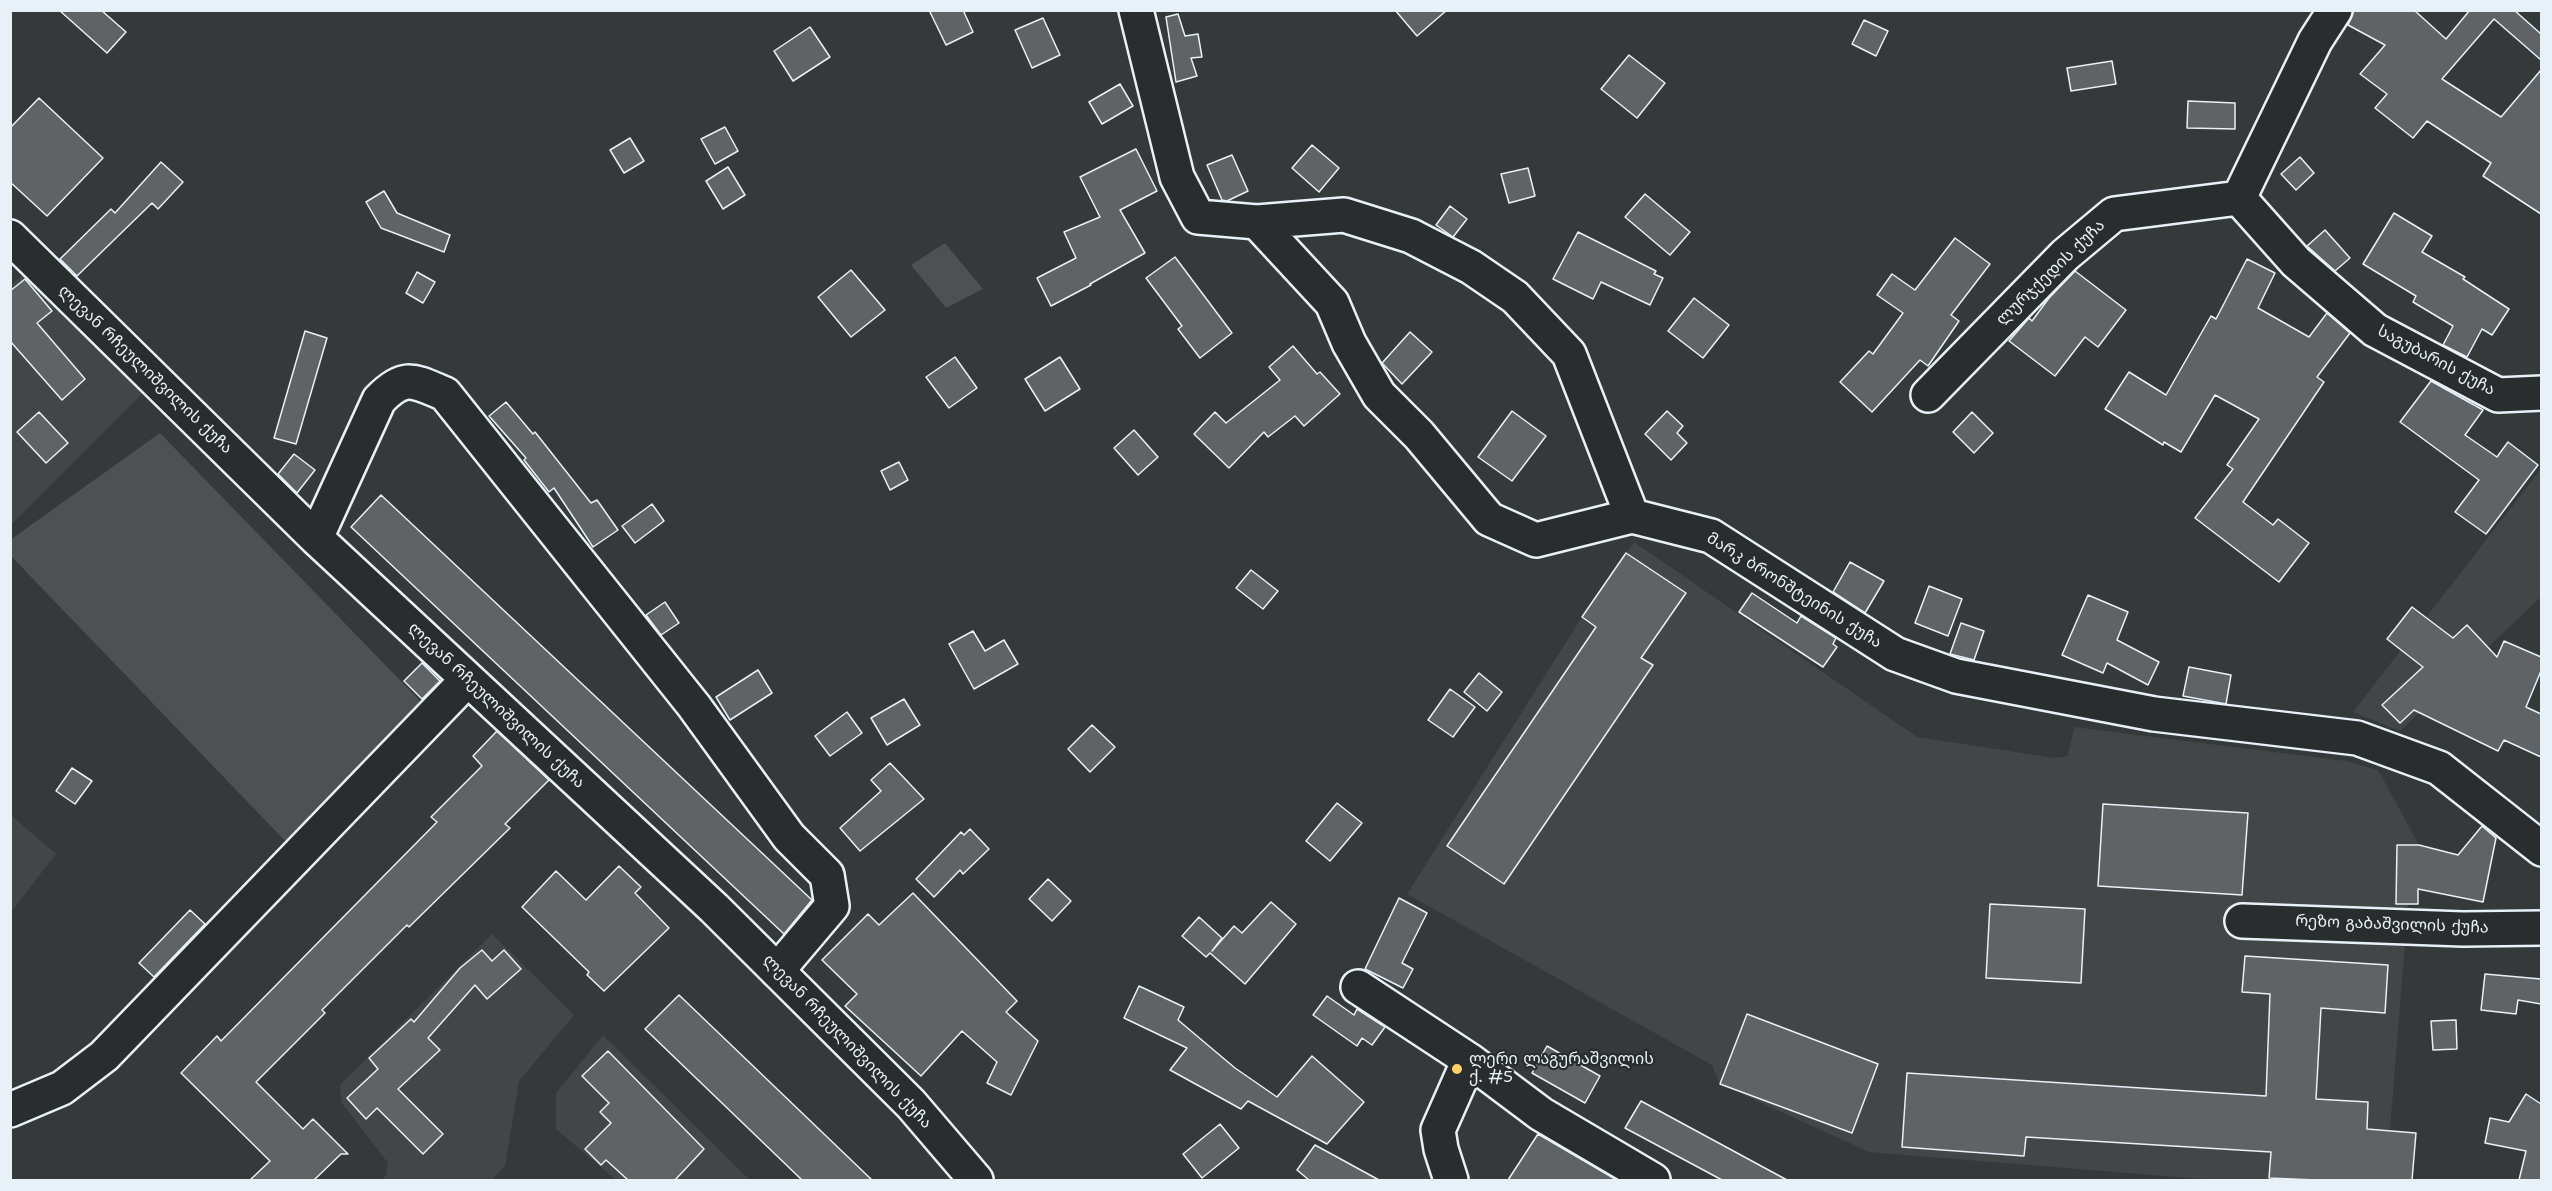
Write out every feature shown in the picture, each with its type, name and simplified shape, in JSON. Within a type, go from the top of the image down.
[{"type":"street","points":[[1136,10],[1177,177],[1198,217],[1257,222],[1344,215],[1411,236],[1472,267],[1515,297],[1569,354],[1632,516],[1536,540],[1489,519],[1419,435],[1379,396],[1349,343],[1332,303],[1257,222]]},
{"type":"street","points":[[2239,198],[2315,41],[2335,10]]},
{"type":"street","name":"საგუბარის ქუჩა","points":[[2239,198],[2296,262],[2375,330],[2498,396],[2541,393]]},
{"type":"street","name":"ლურჯქედის ქუჩა","points":[[1928,395],[2065,255],[2114,214],[2239,198]]},
{"type":"street","name":"ლევან რჩეულიშვილის ქუჩა","points":[[10,237],[316,538],[714,908],[911,1104],[976,1180]]},
{"type":"street","points":[[316,538],[379,400],[393,385],[415,381],[445,394],[694,706],[789,837],[827,875],[832,906],[777,970]]},
{"type":"street","name":"მარკ ბრონშტეინის ქუჩა","points":[[1632,516],[1712,536],[1894,654],[1956,676],[2154,714],[2357,738],[2439,768],[2541,849]]},
{"type":"street","points":[[10,1110],[62,1088],[104,1056],[467,680]]},
{"type":"street","name":"რეზო გაბაშვილის ქუჩა","points":[[2242,921],[2463,929],[2541,928]]},
{"type":"street","points":[[1358,987],[1469,1060],[1541,1114],[1653,1180]]},
{"type":"street","points":[[1451,1180],[1441,1149],[1438,1130],[1469,1060]]},
{"type":"shaded area","points":[[945,243],[983,289],[946,308],[911,265]]},
{"type":"shaded area","points":[[28,270],[146,390],[11,525],[10,286]]},
{"type":"shaded area","points":[[160,433],[430,711],[290,846],[11,556],[10,540]]},
{"type":"shaded area","points":[[2541,469],[2541,597],[2400,731],[2353,712]]},
{"type":"shaded area","points":[[1634,542],[1917,737],[2055,758],[2068,756],[2074,727],[2346,761],[2378,770],[2419,845],[2418,904],[2408,905],[2386,1180],[2213,1180],[1869,1152],[1720,1084],[1712,1065],[1407,894],[1582,617]]},
{"type":"shaded area","points":[[11,815],[56,854],[11,912]]},
{"type":"shaded area","points":[[492,934],[574,1015],[519,1081],[505,1166],[492,1180],[381,1180],[386,1176],[388,1163],[341,1102],[340,1085]]},
{"type":"shaded area","points":[[603,1035],[750,1180],[616,1180],[556,1129],[556,1093]]},
{"type":"building","points":[[59,10],[101,10],[126,32],[107,53]]},
{"type":"building","points":[[929,10],[963,10],[973,32],[946,45]]},
{"type":"building","points":[[1395,10],[1447,10],[1417,36]]},
{"type":"building","points":[[2354,10],[2414,10],[2446,39],[2470,10],[2514,10],[2541,34],[2541,60],[2494,19],[2442,79],[2501,117],[2541,70],[2541,214],[2483,176],[2491,163],[2427,121],[2413,138],[2375,108],[2387,94],[2360,74],[2385,45],[2348,25]]},
{"type":"building","points":[[1178,14],[1185,36],[1198,34],[1202,57],[1191,58],[1197,76],[1176,82],[1166,17]]},
{"type":"building","points":[[1043,18],[1060,55],[1032,68],[1015,30]]},
{"type":"building","points":[[1864,20],[1888,31],[1876,56],[1852,44]]},
{"type":"building","points":[[810,27],[830,57],[793,81],[774,51]]},
{"type":"building","points":[[1629,55],[1665,83],[1637,118],[1601,89]]},
{"type":"building","points":[[2112,61],[2116,84],[2071,91],[2067,68]]},
{"type":"building","points":[[1120,84],[1133,106],[1102,124],[1089,102]]},
{"type":"building","points":[[39,98],[103,158],[47,216],[10,182],[10,128]]},
{"type":"building","points":[[2188,101],[2235,103],[2235,129],[2187,128]]},
{"type":"building","points":[[725,127],[738,151],[715,164],[701,139]]},
{"type":"building","points":[[630,138],[644,161],[624,173],[610,150]]},
{"type":"building","points":[[1312,145],[1339,168],[1319,192],[1292,168]]},
{"type":"building","points":[[1136,149],[1157,191],[1120,210],[1145,253],[1051,306],[1037,278],[1076,258],[1064,232],[1100,217],[1080,177]]},
{"type":"building","points":[[1232,155],[1248,191],[1227,201],[1222,200],[1207,165]]},
{"type":"building","points":[[2300,157],[2314,173],[2296,190],[2281,174]]},
{"type":"building","points":[[161,162],[183,182],[158,209],[152,203],[77,276],[60,259],[111,209],[115,213]]},
{"type":"building","points":[[728,167],[745,195],[723,209],[706,181]]},
{"type":"building","points":[[1528,168],[1535,196],[1509,203],[1501,174]]},
{"type":"building","points":[[384,191],[397,213],[450,235],[444,252],[381,228],[366,202]]},
{"type":"building","points":[[1645,194],[1690,232],[1670,255],[1625,217]]},
{"type":"building","points":[[1450,206],[1467,219],[1453,237],[1436,225]]},
{"type":"building","points":[[2394,213],[2432,236],[2422,252],[2465,277],[2463,279],[2509,309],[2492,335],[2482,329],[2467,357],[2443,345],[2453,326],[2413,302],[2416,296],[2363,264]]},
{"type":"building","points":[[2325,230],[2350,258],[2335,271],[2307,246]]},
{"type":"building","points":[[1578,232],[1656,271],[1654,274],[1663,278],[1650,305],[1601,282],[1593,299],[1553,279]]},
{"type":"building","points":[[1955,238],[1990,264],[1951,315],[1959,321],[1928,366],[1920,360],[1872,412],[1840,382],[1869,351],[1873,354],[1903,313],[1877,295],[1892,274],[1915,290]]},
{"type":"building","points":[[1175,257],[1232,333],[1200,358],[1178,329],[1182,326],[1146,278]]},
{"type":"building","points":[[2247,259],[2275,273],[2258,308],[2309,337],[2327,313],[2350,333],[2317,377],[2324,382],[2243,502],[2273,525],[2278,519],[2309,543],[2279,582],[2195,518],[2233,469],[2227,465],[2259,419],[2215,395],[2181,452],[2164,442],[2163,445],[2105,409],[2129,372],[2166,395],[2211,316],[2216,319]]},
{"type":"building","points":[[851,270],[885,310],[851,337],[818,297]]},
{"type":"building","points":[[2075,271],[2126,310],[2098,347],[2085,337],[2055,376],[2009,341],[2029,318],[2032,321],[2049,298]]},
{"type":"building","points":[[417,272],[435,282],[423,303],[406,293]]},
{"type":"building","points":[[25,279],[52,311],[37,323],[85,379],[62,400],[10,341],[10,291]]},
{"type":"building","points":[[1694,298],[1729,325],[1703,358],[1668,331]]},
{"type":"building","points":[[305,331],[327,338],[296,444],[274,438]]},
{"type":"building","points":[[1410,332],[1432,352],[1402,384],[1382,363]]},
{"type":"building","points":[[1293,346],[1317,374],[1320,372],[1340,394],[1304,426],[1295,416],[1268,437],[1264,432],[1229,468],[1194,434],[1215,412],[1226,423],[1280,380],[1269,367]]},
{"type":"building","points":[[955,357],[977,388],[949,408],[926,377]]},
{"type":"building","points":[[1060,357],[1080,389],[1045,411],[1025,379]]},
{"type":"building","points":[[2431,381],[2483,410],[2465,435],[2497,457],[2508,442],[2538,465],[2486,534],[2455,512],[2479,480],[2400,422]]},
{"type":"building","points":[[506,402],[533,434],[535,432],[591,503],[597,500],[618,530],[593,547],[554,488],[549,492],[524,460],[526,458],[489,416]]},
{"type":"building","points":[[1512,411],[1546,436],[1512,481],[1478,457]]},
{"type":"building","points":[[1667,411],[1683,426],[1677,433],[1687,443],[1671,460],[1645,434]]},
{"type":"building","points":[[39,412],[68,443],[46,463],[17,432]]},
{"type":"building","points":[[1972,412],[1993,433],[1974,453],[1953,432]]},
{"type":"building","points":[[1134,430],[1158,457],[1138,475],[1114,448]]},
{"type":"building","points":[[294,454],[315,470],[297,493],[278,474]]},
{"type":"building","points":[[899,462],[908,480],[890,490],[881,471]]},
{"type":"building","points":[[381,495],[812,900],[784,934],[351,527]]},
{"type":"building","points":[[652,504],[664,521],[635,543],[622,526]]},
{"type":"building","points":[[1626,553],[1686,593],[1641,658],[1653,665],[1504,884],[1447,846],[1596,627],[1582,617]]},
{"type":"building","points":[[1850,562],[1884,581],[1865,613],[1833,592]]},
{"type":"building","points":[[1251,570],[1278,591],[1263,609],[1236,588]]},
{"type":"building","points":[[1929,586],[1962,599],[1948,636],[1915,623]]},
{"type":"building","points":[[1752,593],[1797,623],[1801,616],[1836,638],[1833,644],[1837,647],[1823,667],[1739,612]]},
{"type":"building","points":[[2088,595],[2128,612],[2117,640],[2159,662],[2148,685],[2107,663],[2103,673],[2062,655]]},
{"type":"building","points":[[665,602],[679,623],[661,635],[646,615]]},
{"type":"building","points":[[2412,607],[2453,638],[2467,625],[2497,657],[2504,641],[2541,657],[2541,671],[2526,707],[2541,714],[2541,757],[2504,740],[2498,751],[2414,710],[2400,723],[2382,705],[2423,667],[2387,639]]},
{"type":"building","points":[[1961,623],[1984,631],[1974,660],[1950,654]]},
{"type":"building","points":[[973,631],[985,651],[1004,640],[1018,664],[974,689],[949,644]]},
{"type":"building","points":[[422,663],[440,681],[422,699],[404,681]]},
{"type":"building","points":[[2189,667],[2231,675],[2226,704],[2183,696]]},
{"type":"building","points":[[758,670],[772,693],[730,720],[716,697]]},
{"type":"building","points":[[1479,673],[1502,692],[1487,711],[1464,692]]},
{"type":"building","points":[[1450,689],[1475,707],[1453,737],[1428,720]]},
{"type":"building","points":[[904,699],[920,725],[887,745],[871,718]]},
{"type":"building","points":[[847,712],[862,733],[830,756],[815,736]]},
{"type":"building","points":[[1092,725],[1115,747],[1090,772],[1068,749]]},
{"type":"building","points":[[497,731],[549,780],[505,824],[510,828],[409,927],[407,925],[322,1010],[325,1013],[256,1082],[303,1129],[313,1119],[348,1154],[341,1154],[314,1180],[250,1180],[270,1161],[181,1073],[217,1036],[221,1041],[437,822],[431,817],[482,766],[473,756]]},
{"type":"building","points":[[890,763],[924,799],[860,851],[840,828],[881,791],[871,780]]},
{"type":"building","points":[[72,768],[92,781],[75,804],[56,791]]},
{"type":"building","points":[[1337,803],[1362,823],[1330,861],[1306,841]]},
{"type":"building","points":[[2103,804],[2248,813],[2242,895],[2098,886]]},
{"type":"building","points":[[2482,826],[2496,838],[2483,902],[2418,889],[2418,904],[2396,904],[2397,845],[2419,845],[2458,855]]},
{"type":"building","points":[[970,829],[989,849],[963,874],[960,870],[934,897],[916,879],[961,832],[964,835]]},
{"type":"building","points":[[619,866],[641,887],[635,893],[669,928],[604,991],[587,975],[589,972],[522,907],[556,871],[586,900]]},
{"type":"building","points":[[1048,879],[1071,901],[1052,921],[1029,899]]},
{"type":"building","points":[[913,893],[1017,1001],[1006,1012],[1038,1041],[1011,1095],[987,1083],[997,1062],[962,1031],[921,1076],[845,1006],[857,994],[822,960],[868,914],[879,925]]},
{"type":"building","points":[[1399,898],[1427,913],[1402,963],[1413,969],[1403,988],[1365,969]]},
{"type":"building","points":[[1271,902],[1296,924],[1245,984],[1210,953],[1206,957],[1182,936],[1199,917],[1222,938],[1212,951],[1234,926],[1242,933]]},
{"type":"building","points":[[1990,904],[2085,909],[2081,983],[1986,978]]},
{"type":"building","points":[[190,910],[205,924],[154,977],[139,963]]},
{"type":"building","points":[[482,950],[492,961],[504,950],[521,969],[487,999],[475,985],[428,1038],[440,1050],[398,1089],[443,1134],[423,1154],[377,1108],[366,1119],[347,1098],[378,1069],[369,1058],[411,1019],[414,1022],[460,968]]},
{"type":"building","points":[[2245,956],[2388,965],[2385,1013],[2321,1008],[2316,1099],[2368,1102],[2367,1129],[2416,1133],[2412,1180],[2269,1178],[2271,1152],[2026,1137],[2024,1156],[1902,1147],[1907,1073],[2266,1096],[2270,994],[2242,992]]},
{"type":"building","points":[[2485,974],[2541,979],[2541,1004],[2518,1000],[2516,1014],[2481,1010]]},
{"type":"building","points":[[1139,986],[1184,1007],[1178,1020],[1235,1068],[1277,1097],[1312,1056],[1364,1102],[1327,1144],[1248,1101],[1241,1109],[1170,1070],[1187,1048],[1124,1018]]},
{"type":"building","points":[[679,995],[872,1180],[802,1180],[645,1029]]},
{"type":"building","points":[[1327,996],[1354,1015],[1357,1009],[1385,1027],[1372,1045],[1362,1038],[1357,1046],[1313,1015]]},
{"type":"building","points":[[1747,1014],[1878,1064],[1852,1133],[1720,1084]]},
{"type":"building","points":[[2456,1020],[2457,1049],[2433,1050],[2431,1021]]},
{"type":"building","points":[[1547,1046],[1600,1076],[1585,1103],[1532,1073]]},
{"type":"building","points":[[608,1051],[704,1149],[675,1180],[628,1180],[606,1160],[601,1165],[585,1149],[611,1123],[600,1112],[609,1103],[582,1076]]},
{"type":"building","points":[[2526,1094],[2541,1104],[2541,1180],[2519,1180],[2526,1151],[2485,1143],[2490,1118],[2509,1122]]},
{"type":"building","points":[[1641,1101],[1787,1180],[1722,1180],[1625,1128]]},
{"type":"building","points":[[1220,1124],[1239,1148],[1202,1178],[1183,1154]]},
{"type":"building","points":[[1538,1134],[1617,1180],[1508,1180]]},
{"type":"building","points":[[1315,1145],[1379,1180],[1309,1180],[1297,1170]]},
{"type":"place","name":"ლერი ლაგურაშვილის ქ. #5","points":[[1457,1069]]}]
